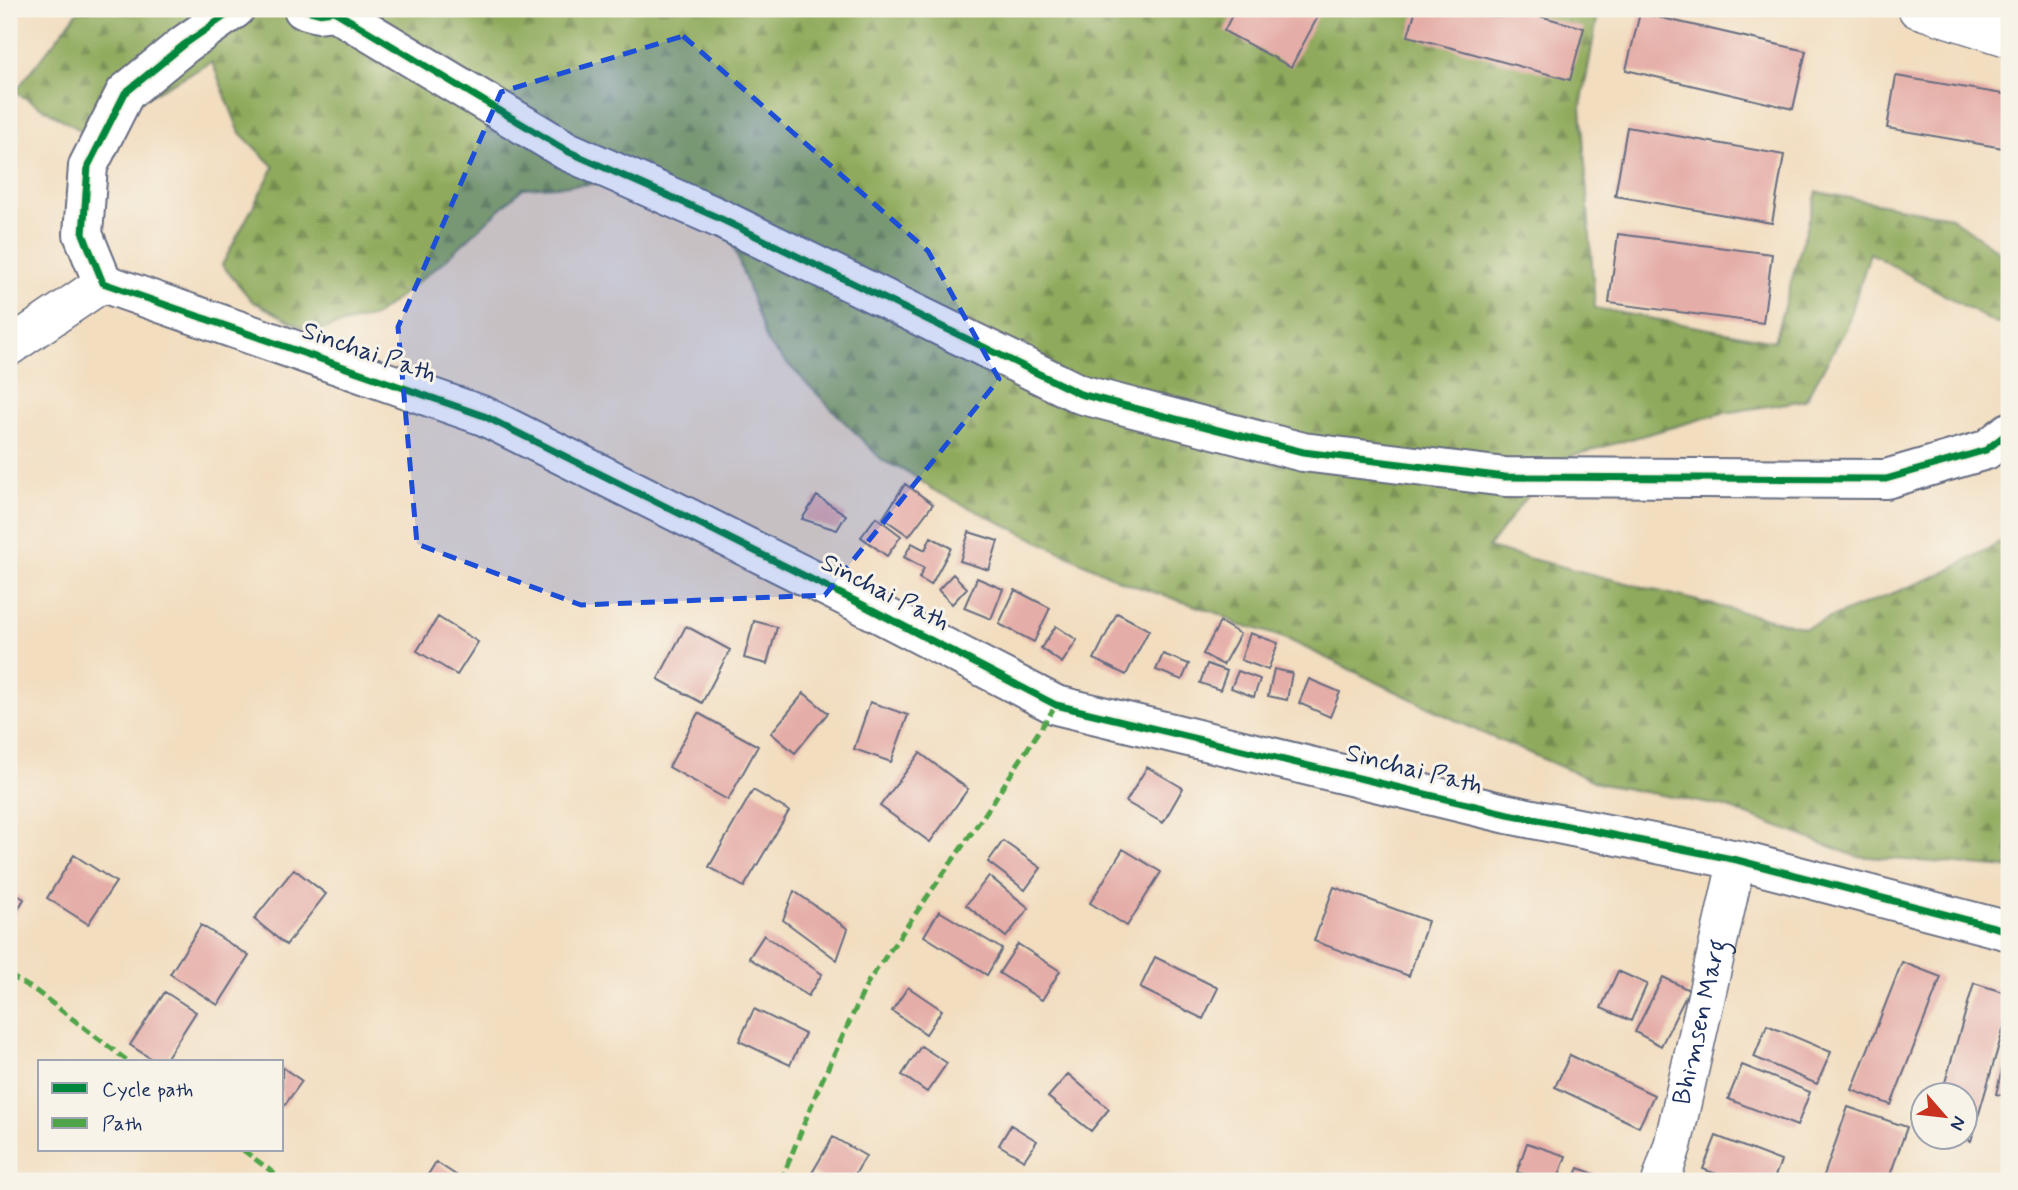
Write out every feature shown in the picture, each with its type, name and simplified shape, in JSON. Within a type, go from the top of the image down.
[{"type":"street","points":[[9,347],[103,284],[83,234],[88,166],[125,93],[185,44],[235,9]]},
{"type":"street","points":[[303,9],[318,13],[334,11],[567,150],[720,219],[1080,394],[1303,452],[1505,477],[1886,479],[1986,450],[2009,432]]},
{"type":"street","points":[[1917,9],[2009,38]]},
{"type":"street","name":"Sinchai Path","points":[[103,284],[484,415],[1056,705],[1508,814],[1737,860],[2009,932]]},
{"type":"street","name":"Bhimsen Marg","points":[[1661,1181],[1673,1144],[1737,860]]},
{"type":"highlighted area","points":[[683,36],[928,251],[999,379],[825,595],[581,605],[417,544],[398,327],[501,92]]},
{"type":"green space","points":[[80,9],[1599,9],[1581,106],[1595,308],[1774,341],[1817,192],[1951,217],[2009,259],[2009,322],[1996,324],[1870,253],[1846,329],[1805,400],[1719,414],[1553,461],[1488,548],[1805,628],[1944,573],[2009,537],[2009,868],[1855,856],[1726,807],[1601,784],[1478,731],[1287,639],[1240,626],[1220,614],[1123,582],[935,491],[908,472],[883,461],[768,344],[731,239],[624,182],[523,188],[444,261],[375,316],[311,332],[252,301],[222,265],[274,167],[240,133],[212,62],[82,131],[15,92]]},
{"type":"building","points":[[1235,9],[1322,9],[1291,67],[1224,31]]},
{"type":"building","points":[[1416,9],[1513,9],[1584,28],[1570,80],[1408,36]]},
{"type":"building","points":[[1640,13],[1806,51],[1793,109],[1626,70]]},
{"type":"building","points":[[1896,76],[2009,95],[2009,149],[1887,128]]},
{"type":"building","points":[[1627,127],[1784,155],[1772,223],[1615,196]]},
{"type":"building","points":[[1618,234],[1772,254],[1763,323],[1609,303]]},
{"type":"building","points":[[905,484],[933,504],[909,536],[883,518]]},
{"type":"building","points":[[817,496],[846,515],[837,530],[802,519]]},
{"type":"building","points":[[876,517],[901,536],[887,556],[861,537]]},
{"type":"building","points":[[969,532],[998,541],[989,570],[960,561]]},
{"type":"building","points":[[931,537],[951,548],[931,585],[919,578],[924,568],[904,557],[912,543],[925,550]]},
{"type":"building","points":[[953,574],[967,588],[952,604],[938,590]]},
{"type":"building","points":[[977,578],[1003,589],[991,619],[964,608]]},
{"type":"building","points":[[1015,590],[1050,608],[1034,642],[999,624]]},
{"type":"building","points":[[1117,613],[1149,630],[1126,675],[1094,659]]},
{"type":"building","points":[[438,617],[478,642],[457,675],[417,651]]},
{"type":"building","points":[[754,621],[777,627],[767,664],[744,658]]},
{"type":"building","points":[[1220,622],[1240,634],[1223,665],[1203,654]]},
{"type":"building","points":[[686,626],[730,650],[702,703],[658,679]]},
{"type":"building","points":[[1056,626],[1077,640],[1062,663],[1041,648]]},
{"type":"building","points":[[1250,633],[1278,643],[1268,670],[1241,660]]},
{"type":"building","points":[[1163,654],[1189,664],[1182,680],[1156,670]]},
{"type":"building","points":[[1207,664],[1227,671],[1220,690],[1200,683]]},
{"type":"building","points":[[1274,669],[1292,673],[1287,700],[1268,696]]},
{"type":"building","points":[[1238,671],[1260,679],[1254,697],[1231,688]]},
{"type":"building","points":[[1309,679],[1340,692],[1330,717],[1299,703]]},
{"type":"building","points":[[804,693],[828,713],[795,753],[771,733]]},
{"type":"building","points":[[870,702],[908,715],[891,762],[854,749]]},
{"type":"building","points":[[698,713],[758,746],[728,800],[669,767]]},
{"type":"building","points":[[920,753],[968,789],[930,842],[880,806]]},
{"type":"building","points":[[1147,767],[1183,788],[1163,823],[1126,802]]},
{"type":"building","points":[[753,790],[789,811],[744,887],[709,867]]},
{"type":"building","points":[[1003,841],[1041,868],[1025,890],[988,862]]},
{"type":"building","points":[[1123,849],[1161,872],[1127,926],[1090,903]]},
{"type":"building","points":[[74,855],[116,882],[88,924],[47,898]]},
{"type":"building","points":[[294,869],[326,894],[286,945],[254,919]]},
{"type":"building","points":[[989,876],[1029,908],[1006,937],[966,905]]},
{"type":"building","points":[[1334,887],[1428,921],[1409,976],[1314,941]]},
{"type":"building","points":[[9,890],[24,899],[9,925]]},
{"type":"building","points":[[794,891],[848,929],[837,960],[783,920]]},
{"type":"building","points":[[939,911],[1002,949],[987,975],[924,936]]},
{"type":"building","points":[[201,925],[249,956],[218,1005],[170,974]]},
{"type":"building","points":[[764,935],[822,974],[808,996],[749,958]]},
{"type":"building","points":[[1018,944],[1060,971],[1042,1000],[999,973]]},
{"type":"building","points":[[1155,957],[1218,988],[1203,1019],[1140,988]]},
{"type":"building","points":[[1902,962],[1941,977],[1891,1105],[1852,1090]]},
{"type":"building","points":[[1618,971],[1647,984],[1631,1021],[1601,1008]]},
{"type":"building","points":[[1663,977],[1689,990],[1661,1046],[1635,1032]]},
{"type":"building","points":[[1974,983],[2009,994],[2009,1010],[1980,1110],[1980,1082],[1945,1082]]},
{"type":"building","points":[[908,987],[942,1010],[926,1034],[892,1011]]},
{"type":"building","points":[[165,992],[196,1012],[165,1060],[153,1060],[130,1045]]},
{"type":"building","points":[[754,1009],[805,1034],[790,1065],[739,1041]]},
{"type":"building","points":[[1767,1025],[1831,1052],[1817,1084],[1754,1057]]},
{"type":"building","points":[[921,1046],[947,1063],[927,1092],[902,1075]]},
{"type":"building","points":[[2009,1046],[2009,1097],[1996,1094]]},
{"type":"building","points":[[1570,1055],[1654,1095],[1639,1127],[1555,1087]]},
{"type":"building","points":[[1742,1065],[1810,1092],[1797,1126],[1728,1099]]},
{"type":"building","points":[[284,1068],[302,1081],[284,1106]]},
{"type":"building","points":[[1068,1074],[1109,1109],[1091,1131],[1048,1097]]},
{"type":"building","points":[[1848,1107],[1907,1127],[1888,1181],[1822,1181]]},
{"type":"building","points":[[1011,1125],[1037,1141],[1024,1160],[999,1145]]},
{"type":"building","points":[[1716,1136],[1781,1161],[1773,1181],[1735,1181],[1703,1169]]},
{"type":"building","points":[[833,1137],[866,1156],[851,1181],[826,1181],[812,1173]]},
{"type":"building","points":[[1527,1143],[1566,1156],[1557,1181],[1547,1181],[1517,1172]]},
{"type":"building","points":[[436,1162],[465,1181],[424,1181]]},
{"type":"building","points":[[1579,1168],[1612,1181],[1573,1181]]},
{"type":"marked path","points":[[781,1181],[818,1089],[868,982],[989,808],[1056,705]]},
{"type":"marked path","points":[[9,975],[36,991],[126,1060]]},
{"type":"marked path","points":[[246,1152],[284,1181]]},
{"type":"cycle path","points":[[235,9],[185,44],[125,93],[88,166],[83,234],[103,283],[484,416],[857,602],[1056,705],[1508,814],[1737,860],[2009,931]]},
{"type":"cycle path","points":[[303,9],[318,13],[334,11],[567,151],[721,219],[1080,394],[1303,452],[1505,477],[1886,479],[1986,450],[2009,432]]}]
